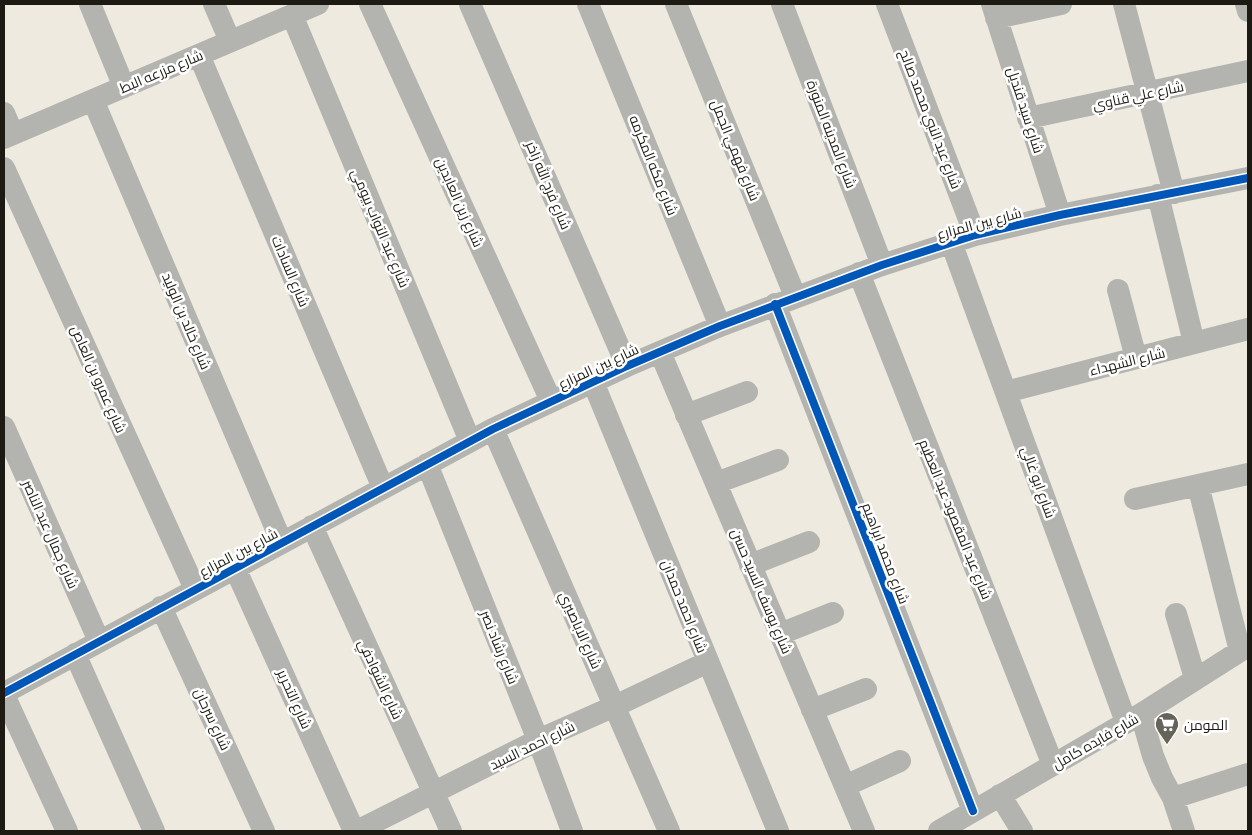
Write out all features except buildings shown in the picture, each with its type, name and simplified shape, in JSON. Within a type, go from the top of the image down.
[{"type":"street","points":[[90,4],[124,87]]},
{"type":"street","points":[[214,4],[230,41]]},
{"type":"street","name":"شارع مزرعه البط","points":[[8,136],[318,4]]},
{"type":"street","name":"شارع زين العابدين","points":[[370,4],[551,401]]},
{"type":"street","name":"شارع فرج الله زاخر","points":[[470,4],[627,366]]},
{"type":"street","name":"شارع مكه المكرمه","points":[[588,4],[720,326]]},
{"type":"street","name":"شارع فهمي الجمل","points":[[676,4],[785,300]]},
{"type":"street","name":"شارع المدينه المنورة","points":[[782,4],[882,264]]},
{"type":"street","name":"شارع عبد النبي محمد صالح","points":[[887,4],[975,234]]},
{"type":"street","points":[[994,11],[1061,4]]},
{"type":"street","points":[[1124,4],[1147,93],[1194,343]]},
{"type":"street","points":[[1246,4],[1248,11]]},
{"type":"street","name":"شارع سيد قنديل","points":[[994,11],[1060,215]]},
{"type":"street","name":"شارع عبد التواب بيومي","points":[[292,15],[470,441]]},
{"type":"street","name":"شارع السادات","points":[[199,55],[384,488]]},
{"type":"street","name":"شارع علي قناوي","points":[[1028,118],[1248,71]]},
{"type":"street","name":"شارع خالد بن الوليد","points":[[92,100],[282,543]]},
{"type":"street","points":[[4,112],[8,136]]},
{"type":"street","name":"شارع عمرو بن العاص","points":[[4,168],[195,589]]},
{"type":"street","name":"شارع بين المزارع","points":[[4,694],[161,607],[493,429],[627,366],[720,326],[882,264],[975,234],[1060,215],[1248,178]]},
{"type":"street","name":"شارع ابو غالي","points":[[951,242],[1006,392],[1134,718],[1173,798],[1184,831]]},
{"type":"street","name":"شارع عبد المقصود عبد العظيم","points":[[859,273],[1053,765]]},
{"type":"street","points":[[1118,290],[1136,358]]},
{"type":"street","name":"شارع محمد ابراهيم","points":[[785,300],[973,811]]},
{"type":"street","name":"شارع الشهداء","points":[[1006,392],[1248,329]]},
{"type":"street","name":"شارع يوسف السيد حسن","points":[[660,352],[864,831]]},
{"type":"street","name":"شارع احمد حمدان","points":[[593,382],[778,831]]},
{"type":"street","points":[[686,415],[747,392]]},
{"type":"street","name":"شارع جمال عبد الناصر","points":[[4,427],[99,641]]},
{"type":"street","name":"شارع الاباصيري","points":[[493,429],[669,831]]},
{"type":"street","points":[[716,483],[778,460]]},
{"type":"street","name":"شارع رشاد نصر","points":[[427,464],[538,740],[572,831]]},
{"type":"street","points":[[1135,498],[1248,474]]},
{"type":"street","points":[[1198,485],[1244,648]]},
{"type":"street","name":"شارع الشوادفي","points":[[312,526],[451,831]]},
{"type":"street","points":[[750,564],[809,542]]},
{"type":"street","name":"شارع التحرير","points":[[235,568],[356,831]]},
{"type":"street","name":"شارع سرحان","points":[[161,607],[264,831]]},
{"type":"street","points":[[780,634],[833,613]]},
{"type":"street","points":[[1176,614],[1195,678]]},
{"type":"street","name":"شارع فايده كامل","points":[[938,831],[1134,718],[1244,648]]},
{"type":"street","points":[[75,654],[154,831]]},
{"type":"street","name":"شارع احمد السيد","points":[[356,831],[434,794],[538,740],[708,662]]},
{"type":"street","points":[[812,710],[866,689]]},
{"type":"street","points":[[4,694],[67,831]]},
{"type":"street","points":[[845,786],[900,761]]},
{"type":"street","points":[[1173,798],[1248,774]]},
{"type":"street","points":[[1000,795],[1022,831]]},
{"type":"cycle path","points":[[4,693],[493,429],[627,366],[720,326],[882,265],[975,235],[1060,215],[1248,178]]},
{"type":"cycle path","points":[[775,304],[973,811]]},
{"type":"place","name":"المومن","points":[[1167,745]]}]
